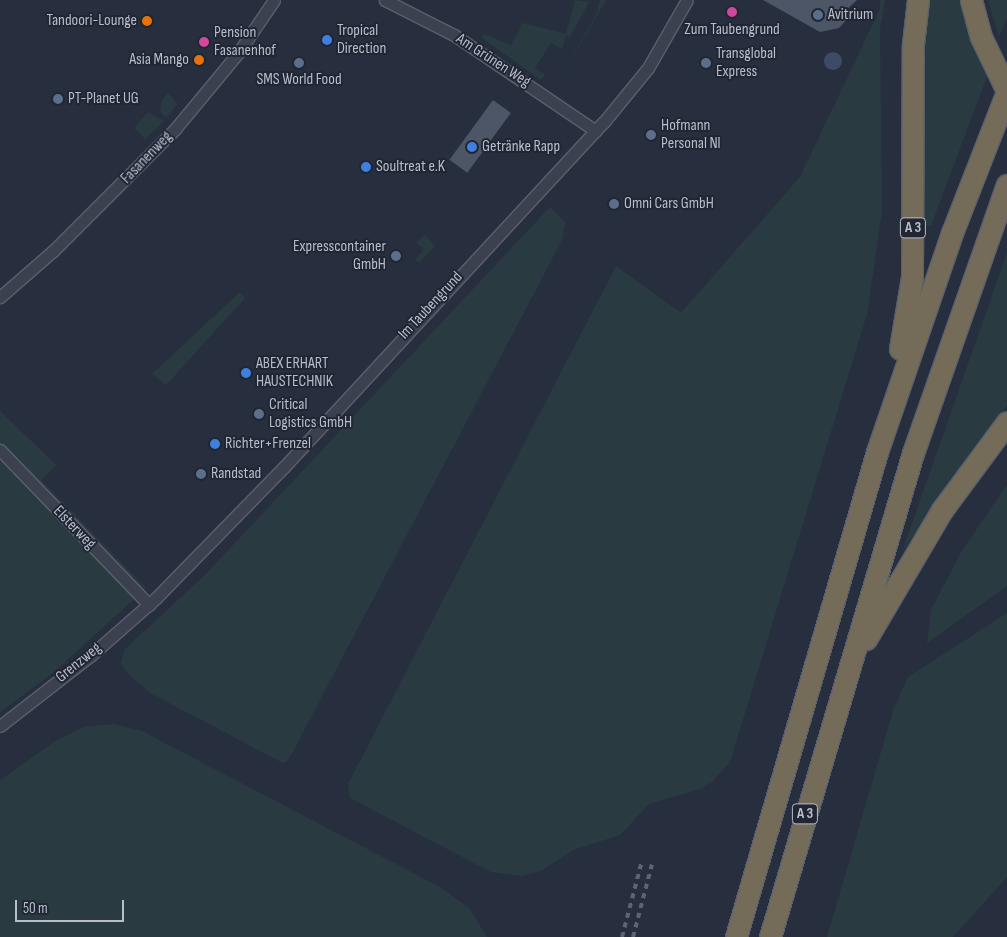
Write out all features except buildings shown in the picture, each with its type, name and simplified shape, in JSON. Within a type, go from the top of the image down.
[{"type":"highway","name":"A 3","points":[[877,452],[908,312],[912,277],[913,44],[918,0]]},
{"type":"highway","points":[[971,0],[981,37],[1007,92]]},
{"type":"highway","name":"A 3","points":[[736,937],[877,452],[952,233],[1007,92]]},
{"type":"highway","name":"A 3","points":[[770,937],[840,691],[913,453],[1007,185]]},
{"type":"highway","points":[[840,691],[877,616],[915,553],[1007,422]]},
{"type":"street","name":"Fasanenweg","points":[[0,297],[53,251],[174,129],[238,53],[274,0]]},
{"type":"street","name":"Am Grünen Weg","points":[[385,0],[454,35],[596,131]]},
{"type":"street","name":"Im Taubengrund","points":[[153,601],[284,467],[596,131],[648,68],[687,0]]},
{"type":"street","name":"Elsterweg","points":[[0,450],[153,601]]},
{"type":"street","name":"Grenzweg","points":[[0,726],[153,601]]},
{"type":"shaded area","points":[[575,0],[589,2],[570,37],[566,35],[562,49],[551,43],[535,68],[545,75],[541,80],[482,38],[484,34],[511,45],[523,23],[566,34]]},
{"type":"shaded area","points":[[600,0],[606,0],[555,87],[597,13]]},
{"type":"shaded area","points":[[880,0],[885,0],[880,29],[882,210],[867,314],[730,762],[712,782],[700,789],[649,804],[620,835],[573,850],[541,871],[521,876],[491,872],[350,798],[348,784],[616,266],[681,313],[800,177],[880,9]]},
{"type":"shaded area","points":[[929,0],[961,0],[988,74],[931,226],[924,225],[922,96]]},
{"type":"shaded area","points":[[988,0],[1007,0],[1007,19],[999,36]]},
{"type":"shaded area","points":[[168,93],[178,104],[166,117],[160,111],[162,100]]},
{"type":"shaded area","points":[[148,112],[164,121],[145,139],[134,128]]},
{"type":"shaded area","points":[[550,207],[565,222],[562,240],[289,759],[283,763],[152,694],[129,675],[121,663],[124,650],[205,575]]},
{"type":"shaded area","points":[[425,235],[435,246],[419,263],[415,260],[424,250],[416,242]]},
{"type":"shaded area","points":[[1007,253],[1007,405],[902,552]]},
{"type":"shaded area","points":[[240,292],[245,298],[166,385],[152,374]]},
{"type":"shaded area","points":[[0,411],[56,465],[41,480],[146,588],[53,673],[0,712]]},
{"type":"shaded area","points":[[1007,485],[1007,586],[927,643],[931,610],[961,552]]},
{"type":"shaded area","points":[[1007,613],[1007,877],[953,937],[827,937],[893,711],[908,677]]},
{"type":"shaded area","points":[[113,724],[142,731],[440,887],[469,908],[487,937],[0,937],[0,780],[57,740],[84,727]]},
{"type":"water","points":[[833,52],[839,55],[842,61],[839,67],[833,70],[827,67],[824,61],[827,55]]},
{"type":"railway","points":[[622,937],[642,861]]},
{"type":"railway","points":[[633,937],[652,864]]},
{"type":"place","name":"Zum Taubengrund","points":[[732,12]]},
{"type":"place","name":"Avitrium","points":[[818,15]]},
{"type":"place","name":"Tandoori-Lounge","points":[[147,21]]},
{"type":"place","name":"Tropical Direction","points":[[327,40]]},
{"type":"place","name":"Pension Fasanenhof","points":[[204,42]]},
{"type":"place","name":"Asia Mango","points":[[199,60]]},
{"type":"place","name":"SMS World Food","points":[[299,63]]},
{"type":"place","name":"Transglobal Express","points":[[706,63]]},
{"type":"place","name":"PT-Planet UG","points":[[58,99]]},
{"type":"place","name":"Hofmann Personal Nl","points":[[651,135]]},
{"type":"place","name":"Getränke Rapp","points":[[472,147]]},
{"type":"place","name":"Soultreat e.K","points":[[366,167]]},
{"type":"place","name":"Omni Cars GmbH","points":[[614,204]]},
{"type":"place","name":"Expresscontainer GmbH","points":[[396,256]]},
{"type":"place","name":"ABEX ERHART HAUSTECHNIK","points":[[246,373]]},
{"type":"place","name":"Critical Logistics GmbH","points":[[259,414]]},
{"type":"place","name":"Richter+Frenzel","points":[[215,444]]},
{"type":"place","name":"Randstad","points":[[201,474]]}]
